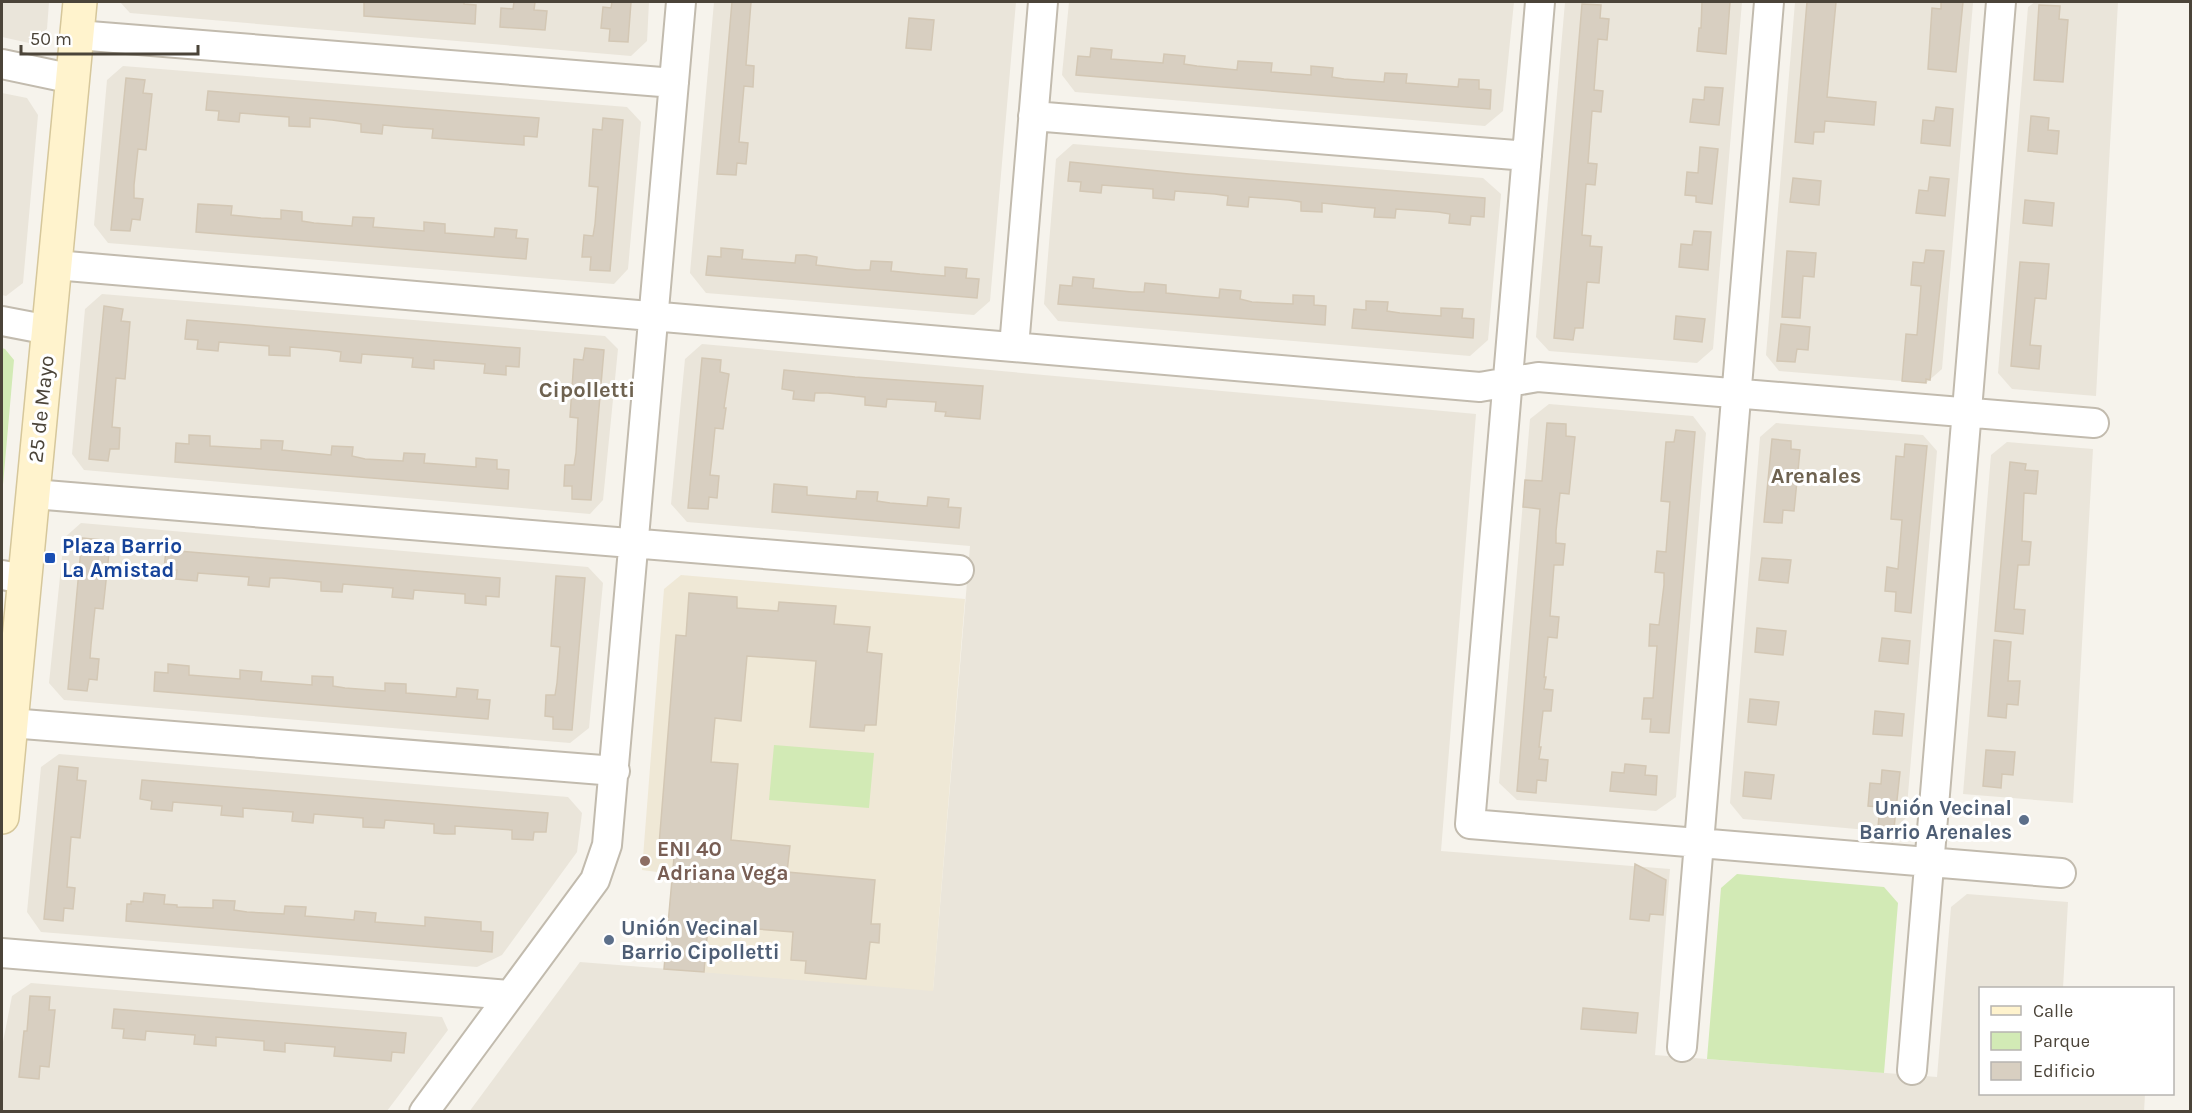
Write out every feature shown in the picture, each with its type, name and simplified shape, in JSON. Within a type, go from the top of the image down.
[{"type":"street","name":"25 de Mayo","points":[[2,817],[10,723],[13,577],[33,494],[80,2]]},
{"type":"street","points":[[424,1112],[596,880],[608,845],[681,2]]},
{"type":"street","points":[[1014,347],[1043,2]]},
{"type":"street","points":[[1540,2],[1470,824],[2061,873]]},
{"type":"street","points":[[1682,1047],[1769,2]]},
{"type":"street","points":[[1912,1070],[2001,2]]},
{"type":"street","points":[[77,35],[674,83]]},
{"type":"street","points":[[2,64],[73,79]]},
{"type":"street","points":[[1033,116],[1527,156]]},
{"type":"street","points":[[55,266],[1480,387],[1538,377],[2094,423]]},
{"type":"street","points":[[2,321],[49,330]]},
{"type":"street","points":[[33,494],[959,570]]},
{"type":"street","points":[[10,723],[615,771]]},
{"type":"street","points":[[2,953],[510,995]]},
{"type":"shaded area","points":[[2,2],[49,2],[47,29],[29,43],[2,37]]},
{"type":"shaded area","points":[[120,2],[649,2],[647,41],[631,56],[130,13]]},
{"type":"shaded area","points":[[714,2],[1016,2],[990,301],[974,315],[706,293],[690,273]]},
{"type":"shaded area","points":[[1069,2],[1514,2],[1503,111],[1485,126],[1075,92],[1062,75]]},
{"type":"shaded area","points":[[1565,2],[1742,2],[1713,349],[1697,363],[1549,351],[1536,337]]},
{"type":"shaded area","points":[[1795,2],[1973,3],[1942,369],[1926,383],[1779,371],[1766,355]]},
{"type":"shaded area","points":[[2035,2],[2118,2],[2096,396],[2012,389],[1998,373],[2028,7]]},
{"type":"shaded area","points":[[123,66],[627,107],[641,122],[628,269],[614,284],[108,243],[94,225],[107,80]]},
{"type":"shaded area","points":[[2,93],[27,98],[38,115],[23,283],[6,296],[2,295]]},
{"type":"shaded area","points":[[1073,144],[1483,178],[1501,194],[1488,340],[1470,356],[1058,321],[1044,304],[1056,159]]},
{"type":"shaded area","points":[[102,294],[605,336],[618,349],[603,500],[590,514],[84,470],[72,454],[85,309]]},
{"type":"shaded area","points":[[702,344],[1476,414],[1441,851],[1670,869],[1655,1055],[1937,1077],[1951,907],[1967,894],[2068,902],[2063,987],[1979,987],[1979,1095],[2145,1095],[2144,1112],[469,1112],[580,962],[933,990],[970,546],[687,522],[671,504],[685,359]]},
{"type":"shaded area","points":[[1549,404],[1693,416],[1706,433],[1676,797],[1656,811],[1517,800],[1499,783],[1530,419]]},
{"type":"shaded area","points":[[1776,423],[1923,435],[1937,451],[1906,818],[1890,832],[1743,819],[1730,803],[1760,437]]},
{"type":"shaded area","points":[[2007,442],[2093,449],[2073,803],[1963,794],[1991,455]]},
{"type":"shaded area","points":[[81,523],[588,567],[603,583],[589,728],[570,743],[64,700],[49,683],[64,538]]},
{"type":"shaded area","points":[[681,575],[965,599],[933,991],[664,969],[672,874],[642,870],[664,589]]},
{"type":"shaded area","points":[[59,754],[568,797],[582,813],[577,852],[502,955],[477,967],[41,932],[27,912],[41,767]]},
{"type":"shaded area","points":[[31,983],[442,1017],[448,1030],[387,1111],[2,1112],[2,1047],[12,996]]},
{"type":"green space","points":[[2,348],[14,360],[2,496]]},
{"type":"green space","points":[[774,745],[874,753],[869,808],[769,800]]},
{"type":"green space","points":[[1737,874],[1884,887],[1898,903],[1884,1073],[1707,1059],[1721,888]]},
{"type":"building","points":[[364,2],[464,2],[464,4],[476,5],[475,24],[364,16]]},
{"type":"building","points":[[514,2],[535,2],[534,10],[547,11],[545,30],[500,27],[501,8],[513,9]]},
{"type":"building","points":[[612,2],[631,2],[628,42],[609,41],[610,29],[601,28],[603,7],[611,8]]},
{"type":"building","points":[[732,2],[751,2],[746,65],[754,66],[753,87],[744,86],[739,142],[748,143],[746,164],[737,163],[736,175],[717,174]]},
{"type":"building","points":[[1702,2],[1730,2],[1726,54],[1697,51]]},
{"type":"building","points":[[1807,2],[1836,2],[1827,97],[1876,102],[1874,125],[1825,121],[1824,132],[1814,132],[1813,144],[1795,142]]},
{"type":"building","points":[[1941,2],[1963,2],[1956,72],[1928,69],[1932,8],[1941,9]]},
{"type":"building","points":[[1582,4],[1601,5],[1600,18],[1609,19],[1607,40],[1598,39],[1594,90],[1603,91],[1601,112],[1592,111],[1588,163],[1597,164],[1595,185],[1586,184],[1582,235],[1591,236],[1590,246],[1602,247],[1599,283],[1587,282],[1583,328],[1575,328],[1573,340],[1554,338]]},
{"type":"building","points":[[2039,5],[2060,6],[2059,19],[2068,20],[2063,82],[2034,80]]},
{"type":"building","points":[[909,18],[934,20],[931,50],[906,48]]},
{"type":"building","points":[[1091,48],[1112,50],[1111,59],[1163,63],[1164,54],[1185,56],[1184,64],[1237,70],[1238,61],[1272,63],[1271,72],[1311,75],[1311,66],[1333,68],[1332,77],[1344,79],[1384,82],[1385,73],[1407,74],[1406,83],[1458,87],[1459,79],[1479,80],[1479,89],[1491,90],[1490,109],[1076,75],[1078,56],[1090,57]]},
{"type":"building","points":[[126,78],[145,80],[143,93],[152,94],[146,150],[138,149],[134,185],[134,198],[143,199],[140,220],[132,219],[130,231],[111,230]]},
{"type":"building","points":[[1705,87],[1723,88],[1719,125],[1690,122],[1693,99],[1704,100]]},
{"type":"building","points":[[208,91],[539,118],[537,137],[524,136],[524,145],[432,138],[433,129],[383,125],[382,134],[361,132],[361,124],[310,118],[310,127],[289,126],[289,117],[240,113],[239,122],[218,120],[219,111],[206,110]]},
{"type":"building","points":[[1936,107],[1953,109],[1950,146],[1921,143],[1923,120],[1934,121]]},
{"type":"building","points":[[2031,116],[2049,118],[2048,130],[2059,131],[2057,154],[2028,151]]},
{"type":"building","points":[[603,118],[623,120],[610,271],[590,270],[591,257],[582,257],[584,235],[593,236],[595,224],[598,187],[589,186],[593,129],[602,130]]},
{"type":"building","points":[[1700,147],[1718,149],[1712,204],[1696,202],[1696,196],[1685,195],[1687,172],[1698,173]]},
{"type":"building","points":[[1070,162],[1485,198],[1484,217],[1471,216],[1470,225],[1449,223],[1450,214],[1438,212],[1396,209],[1395,218],[1374,217],[1375,208],[1322,203],[1322,212],[1301,211],[1301,202],[1289,200],[1249,197],[1248,207],[1227,205],[1228,196],[1215,194],[1175,191],[1174,200],[1153,198],[1153,189],[1102,185],[1101,193],[1080,191],[1081,182],[1068,181]]},
{"type":"building","points":[[1930,177],[1949,179],[1945,216],[1916,213],[1919,190],[1928,191]]},
{"type":"building","points":[[1793,178],[1821,181],[1819,205],[1790,202]]},
{"type":"building","points":[[2025,200],[2054,203],[2052,226],[2023,223]]},
{"type":"building","points":[[198,204],[232,206],[231,215],[261,218],[281,219],[281,210],[302,212],[302,221],[314,223],[352,226],[353,217],[374,218],[373,227],[424,231],[424,222],[445,224],[445,233],[494,237],[495,228],[517,230],[516,238],[528,239],[526,259],[196,232]]},
{"type":"building","points":[[1694,231],[1711,232],[1708,270],[1679,267],[1681,244],[1692,245]]},
{"type":"building","points":[[721,248],[743,250],[742,259],[795,263],[796,255],[806,255],[817,257],[816,265],[857,270],[870,270],[871,261],[892,262],[891,271],[920,274],[945,276],[945,267],[967,269],[966,278],[979,279],[977,298],[706,275],[708,256],[721,257]]},
{"type":"building","points":[[1926,250],[1944,251],[1930,380],[1926,379],[1926,383],[1902,381],[1906,334],[1917,335],[1921,286],[1911,285],[1913,262],[1924,263]]},
{"type":"building","points":[[1787,251],[1816,253],[1814,277],[1803,276],[1800,318],[1782,317]]},
{"type":"building","points":[[2020,262],[2049,264],[2046,299],[2035,298],[2030,345],[2041,346],[2039,369],[2011,366]]},
{"type":"building","points":[[1073,277],[1094,279],[1093,288],[1132,292],[1144,292],[1145,283],[1166,285],[1166,293],[1219,298],[1220,289],[1241,291],[1240,299],[1252,302],[1293,304],[1293,295],[1314,296],[1314,305],[1326,306],[1325,325],[1058,304],[1060,285],[1072,286]]},
{"type":"building","points":[[1366,301],[1388,302],[1387,311],[1400,313],[1441,316],[1441,308],[1463,309],[1462,318],[1474,319],[1473,338],[1352,328],[1354,309],[1366,310]]},
{"type":"building","points":[[104,306],[123,309],[121,321],[130,322],[125,379],[116,378],[112,427],[120,428],[119,449],[110,449],[108,461],[89,459]]},
{"type":"building","points":[[1676,316],[1705,319],[1702,342],[1674,339]]},
{"type":"building","points":[[187,320],[520,348],[519,367],[506,366],[506,375],[484,373],[485,364],[434,360],[434,369],[412,367],[413,358],[362,354],[361,363],[340,361],[341,352],[328,350],[290,347],[290,356],[269,355],[269,346],[219,342],[218,351],[197,349],[198,340],[185,339]]},
{"type":"building","points":[[1781,324],[1810,327],[1808,350],[1797,349],[1795,362],[1777,361]]},
{"type":"building","points":[[585,348],[604,350],[591,500],[572,499],[572,486],[564,486],[565,465],[574,465],[576,453],[578,418],[570,417],[574,359],[583,360]]},
{"type":"building","points":[[702,358],[721,360],[720,372],[729,374],[723,429],[715,428],[710,475],[719,476],[717,498],[709,497],[708,509],[688,508]]},
{"type":"building","points":[[784,370],[983,386],[980,419],[945,416],[946,412],[935,411],[936,402],[887,399],[886,407],[865,405],[865,397],[828,393],[815,393],[814,401],[793,399],[794,391],[782,389]]},
{"type":"building","points":[[1547,423],[1566,424],[1566,436],[1575,437],[1569,494],[1560,493],[1556,543],[1565,544],[1563,565],[1554,565],[1550,616],[1559,617],[1557,638],[1548,637],[1544,677],[1546,677],[1544,689],[1553,690],[1551,711],[1543,711],[1539,747],[1541,747],[1539,759],[1548,760],[1546,781],[1537,780],[1536,793],[1517,791],[1540,509],[1523,507],[1525,480],[1542,481]]},
{"type":"building","points":[[1676,430],[1695,432],[1669,733],[1650,732],[1651,719],[1642,719],[1644,698],[1653,698],[1657,646],[1649,646],[1650,624],[1659,625],[1664,573],[1655,572],[1657,551],[1666,552],[1670,502],[1661,501],[1666,442],[1674,442]]},
{"type":"building","points":[[189,435],[210,436],[210,446],[261,449],[261,440],[283,441],[282,450],[331,455],[332,446],[353,447],[352,456],[365,459],[403,461],[404,453],[425,454],[424,463],[476,467],[476,458],[497,460],[497,469],[509,470],[508,489],[175,462],[176,443],[189,444]]},
{"type":"building","points":[[1772,439],[1791,441],[1791,449],[1800,450],[1794,511],[1783,510],[1782,523],[1764,522]]},
{"type":"building","points":[[1905,444],[1927,446],[1911,613],[1895,611],[1896,592],[1885,591],[1887,567],[1898,569],[1902,520],[1891,519],[1896,456],[1904,457]]},
{"type":"building","points":[[2010,462],[2026,464],[2025,470],[2038,471],[2036,494],[2024,493],[2022,541],[2031,542],[2029,565],[2018,565],[2014,609],[2025,610],[2023,634],[1995,631]]},
{"type":"building","points":[[774,484],[807,487],[807,495],[856,499],[857,491],[878,492],[877,501],[890,503],[927,506],[928,497],[949,499],[948,507],[961,508],[959,528],[772,512]]},
{"type":"building","points":[[82,538],[102,540],[100,552],[109,553],[103,609],[95,608],[91,645],[90,658],[99,659],[97,680],[89,679],[87,691],[68,689]]},
{"type":"building","points":[[166,550],[500,578],[499,597],[486,596],[486,605],[465,603],[465,594],[414,590],[413,599],[392,597],[393,588],[343,584],[342,592],[321,591],[321,582],[282,578],[270,578],[269,587],[248,585],[249,577],[198,573],[197,581],[176,579],[177,570],[164,569]]},
{"type":"building","points":[[1762,558],[1791,560],[1788,583],[1759,580]]},
{"type":"building","points":[[556,576],[585,578],[572,730],[553,729],[553,717],[545,716],[546,695],[555,695],[560,647],[551,646]]},
{"type":"building","points":[[689,593],[737,597],[737,608],[778,611],[779,602],[836,606],[834,624],[870,627],[867,652],[882,654],[876,725],[865,725],[864,731],[810,727],[816,661],[747,656],[741,721],[715,718],[711,762],[738,764],[731,840],[790,846],[787,872],[875,880],[871,924],[880,924],[879,943],[870,942],[866,979],[805,973],[806,961],[791,960],[793,932],[708,925],[704,972],[664,969],[675,846],[659,845],[676,635],[686,636]]},
{"type":"building","points":[[1757,628],[1786,631],[1783,655],[1755,652]]},
{"type":"building","points":[[1882,638],[1910,641],[1908,664],[1879,661]]},
{"type":"building","points":[[1994,640],[2011,642],[2008,681],[2020,681],[2018,705],[2007,704],[2006,718],[1988,716]]},
{"type":"building","points":[[168,664],[189,666],[189,675],[240,679],[240,670],[262,672],[261,681],[312,685],[312,676],[333,677],[333,686],[345,688],[385,691],[385,683],[406,684],[406,693],[456,697],[457,688],[478,690],[477,699],[490,700],[488,719],[154,691],[155,672],[168,673]]},
{"type":"building","points":[[1750,699],[1779,702],[1776,725],[1748,722]]},
{"type":"building","points":[[1875,711],[1904,714],[1902,736],[1873,734]]},
{"type":"building","points":[[1986,750],[2015,752],[2013,775],[2002,774],[2001,788],[1983,786]]},
{"type":"building","points":[[1625,764],[1646,766],[1645,775],[1657,776],[1656,795],[1610,791],[1612,772],[1624,773]]},
{"type":"building","points":[[59,766],[78,768],[77,780],[86,781],[80,838],[71,837],[67,887],[75,888],[73,909],[64,908],[63,921],[44,919]]},
{"type":"building","points":[[1882,770],[1900,772],[1894,828],[1878,827],[1880,807],[1868,806],[1870,783],[1881,784]]},
{"type":"building","points":[[1745,772],[1774,775],[1771,799],[1743,796]]},
{"type":"building","points":[[142,780],[548,813],[546,832],[534,832],[533,840],[512,839],[512,830],[455,826],[455,834],[444,834],[434,833],[434,824],[385,820],[384,828],[363,827],[363,818],[314,814],[313,823],[292,821],[293,812],[243,808],[243,817],[221,815],[222,806],[173,802],[172,811],[151,809],[152,801],[140,799]]},
{"type":"building","points":[[1635,864],[1666,880],[1663,915],[1650,914],[1649,921],[1630,919]]},
{"type":"building","points":[[144,893],[165,895],[164,904],[177,905],[177,907],[213,908],[213,900],[235,901],[234,910],[247,912],[284,914],[285,906],[306,907],[305,916],[354,920],[355,911],[376,913],[375,922],[425,926],[425,917],[481,922],[481,931],[493,932],[492,952],[126,921],[127,904],[131,904],[131,901],[143,902]]},
{"type":"building","points":[[30,996],[50,997],[49,1010],[55,1010],[49,1067],[40,1066],[39,1079],[19,1077]]},
{"type":"building","points":[[1583,1008],[1638,1013],[1636,1033],[1581,1029]]},
{"type":"building","points":[[114,1009],[406,1033],[404,1053],[392,1052],[391,1061],[334,1056],[335,1047],[285,1043],[285,1052],[264,1050],[264,1041],[216,1037],[216,1046],[194,1044],[195,1035],[146,1031],[145,1040],[123,1038],[124,1029],[112,1028]]},
{"type":"place","name":"Plaza Barrio La Amistad","points":[[50,558]]},
{"type":"place","name":"Unión Vecinal Barrio Arenales","points":[[2024,820]]},
{"type":"place","name":"ENI 40 Adriana Vega","points":[[645,861]]},
{"type":"place","name":"Unión Vecinal Barrio Cipolletti","points":[[609,940]]},
{"type":"district","name":"Cipolletti","points":[[587,390]]},
{"type":"district","name":"Arenales","points":[[1816,476]]}]
